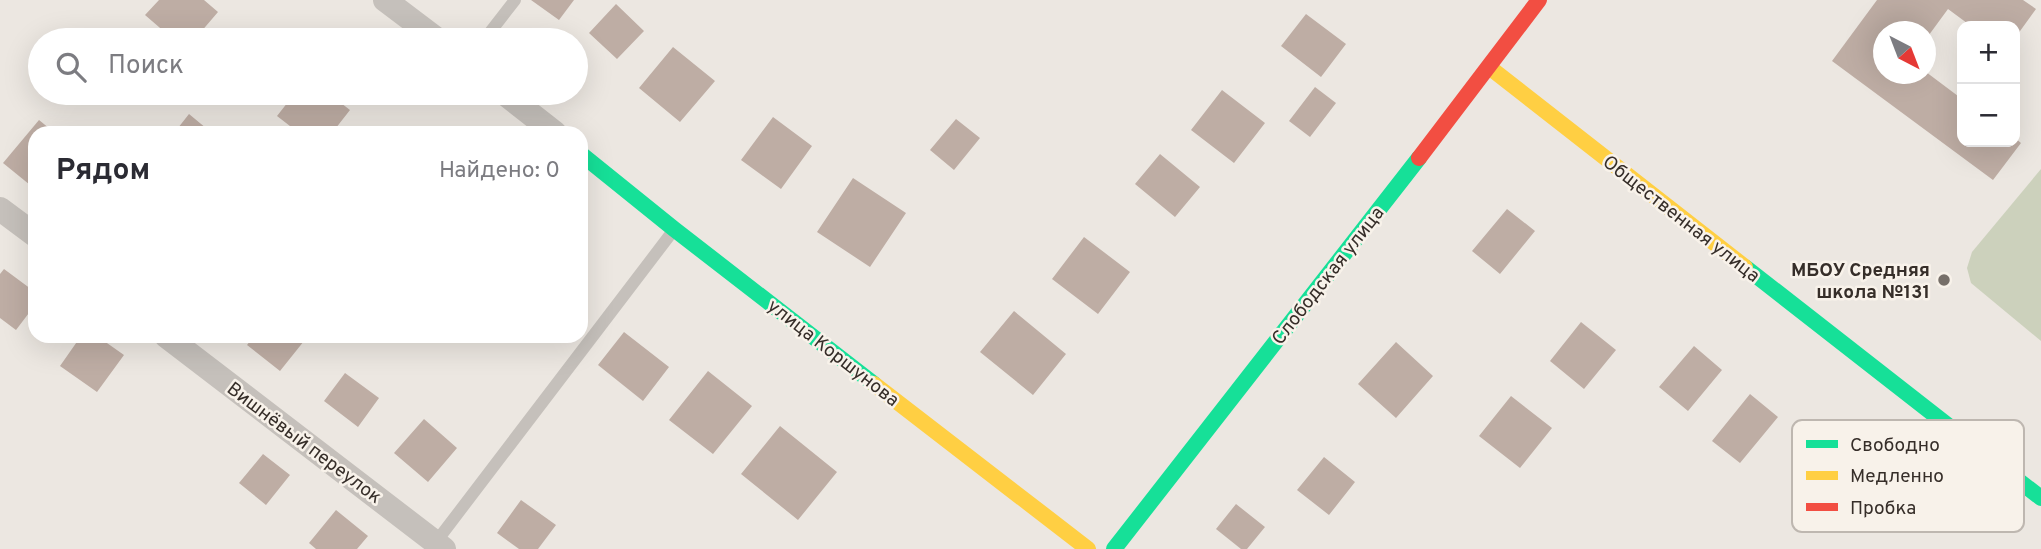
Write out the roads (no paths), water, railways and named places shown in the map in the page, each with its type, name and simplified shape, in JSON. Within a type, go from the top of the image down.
[{"type":"street","points":[[385,0],[422,28]]},
{"type":"street","name":"Слободская улица","points":[[1114,549],[1539,0]]},
{"type":"street","name":"Общественная улица","points":[[1489,67],[1941,420]]},
{"type":"street","points":[[519,105],[546,126]]},
{"type":"street","name":"улица Коршунова","points":[[588,160],[1088,549]]},
{"type":"street","points":[[0,209],[28,230]]},
{"type":"street","name":"Вишнёвый переулок","points":[[175,343],[440,546]]},
{"type":"street","name":"Общественная улица","points":[[2024,485],[2041,498]]},
{"type":"lane","points":[[493,28],[515,0]]},
{"type":"lane","points":[[440,546],[674,229]]},
{"type":"place","name":"МБОУ Средняя школа №131","points":[[1944,280]]}]
